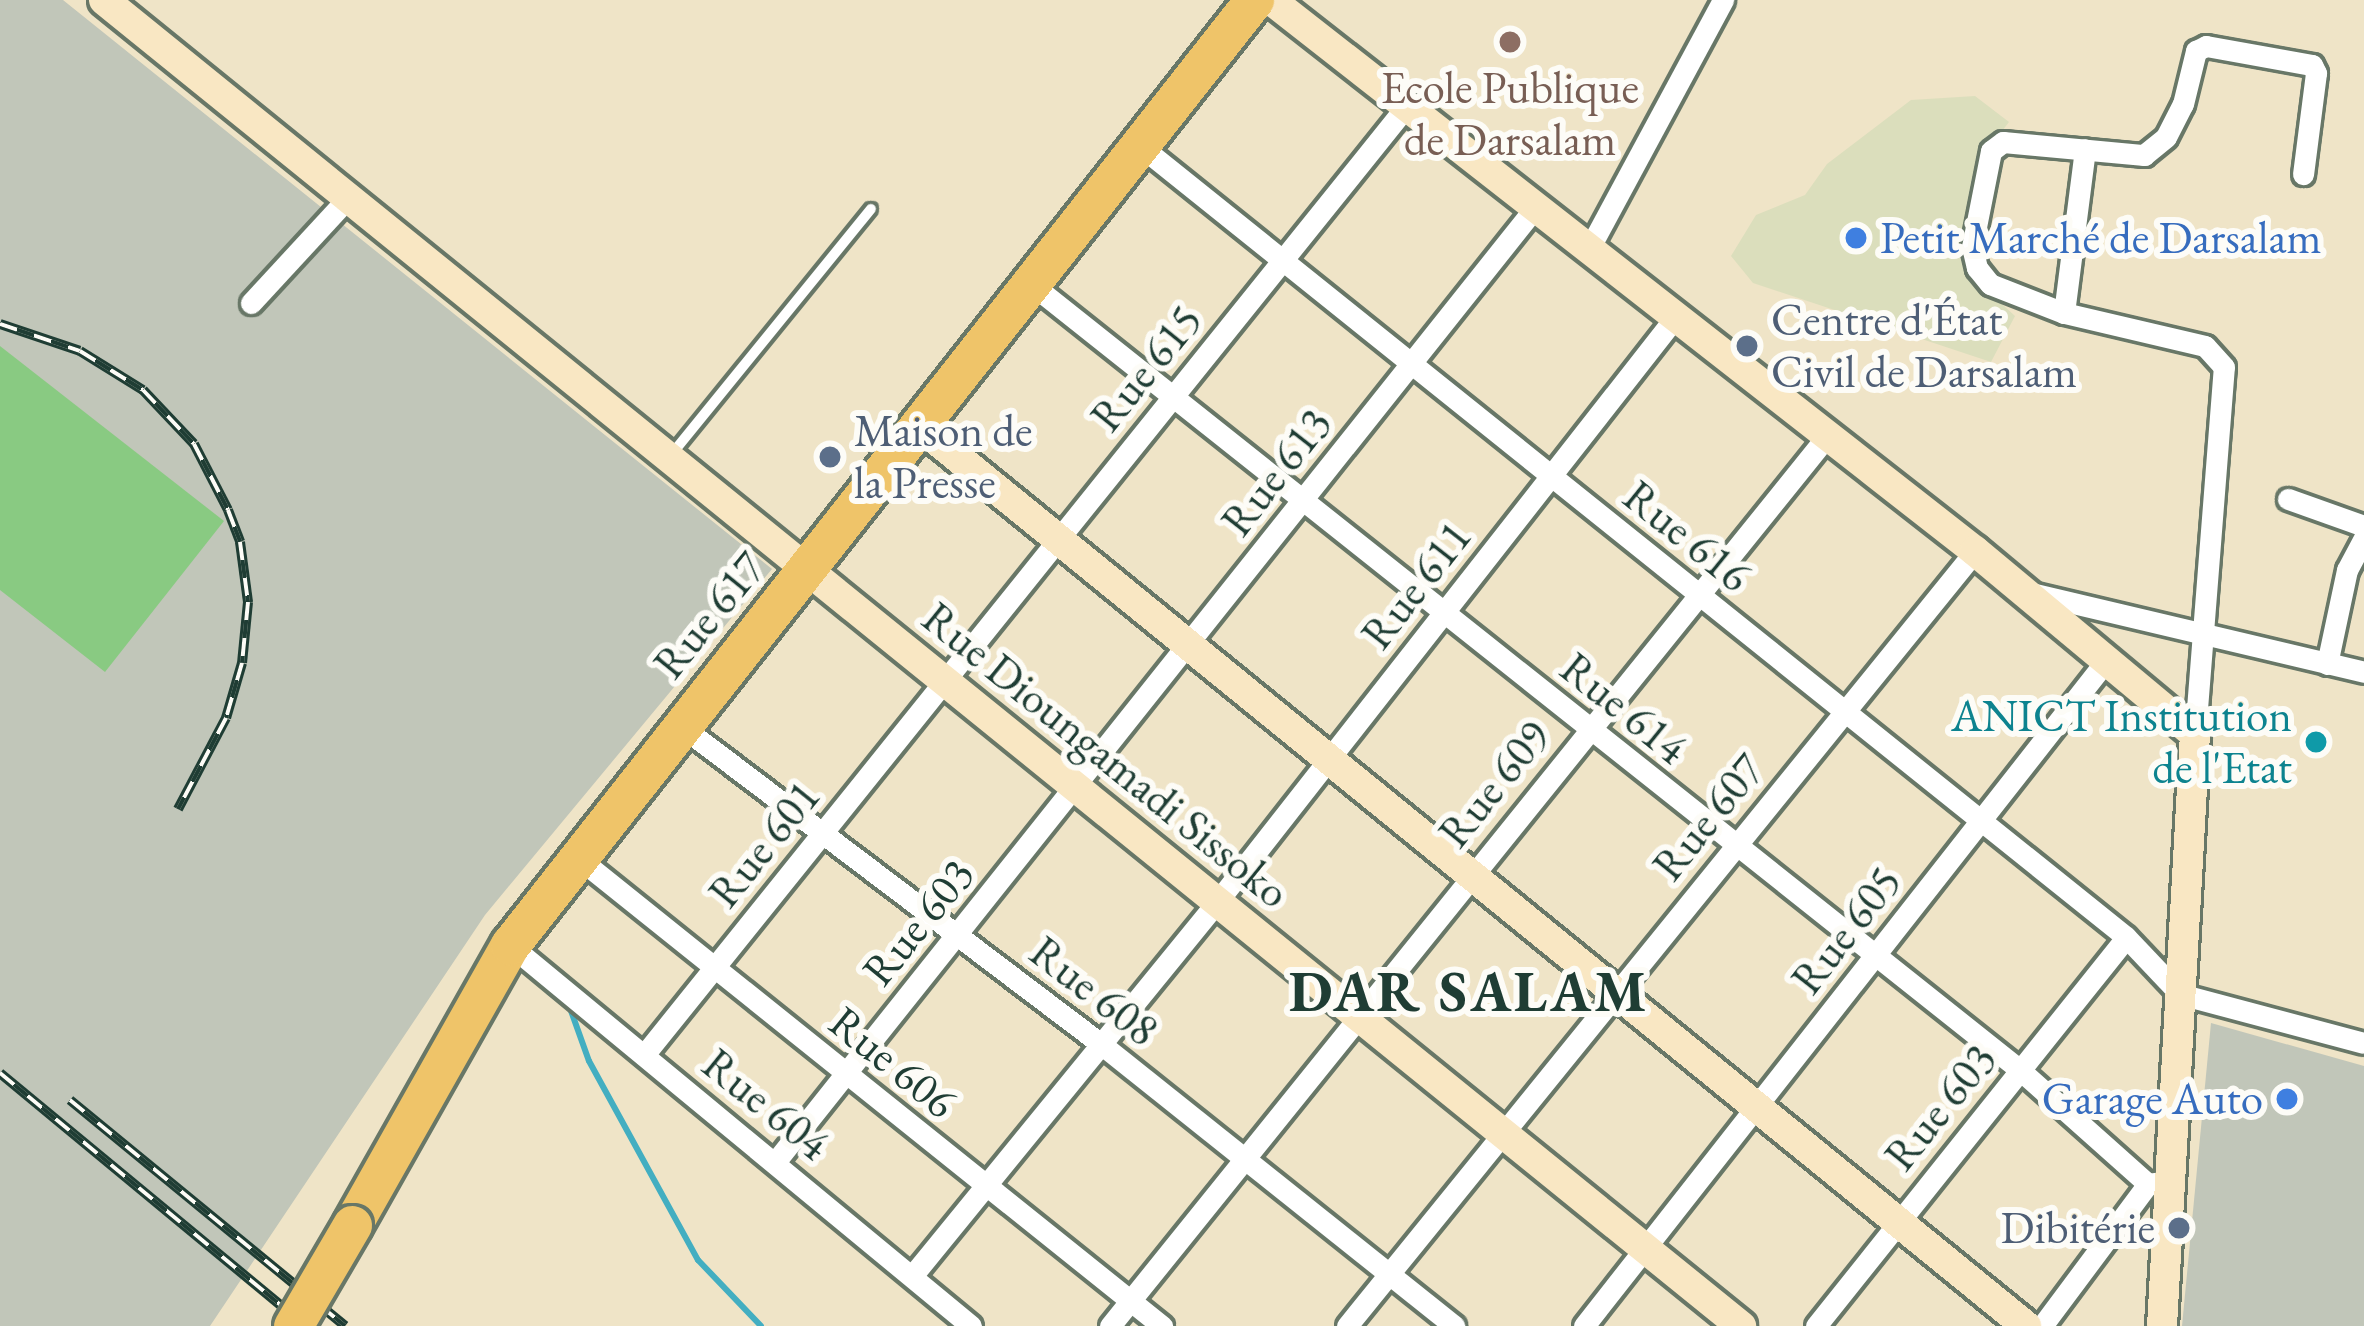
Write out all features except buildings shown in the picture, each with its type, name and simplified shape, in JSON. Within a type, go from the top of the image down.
[{"type":"highway","name":"Rue 617","points":[[293,1326],[510,945],[1254,0]]},
{"type":"street","name":"Rue Dioungamadi Sissoko","points":[[104,0],[1741,1326]]},
{"type":"street","points":[[1271,0],[2109,657],[2195,734]]},
{"type":"street","points":[[1590,247],[1723,0]]},
{"type":"street","points":[[2162,1326],[2159,1183],[2180,994],[2224,367],[2205,346],[2064,313],[1990,284],[1977,268],[1972,247],[1995,145],[2144,155],[2156,148],[2183,104],[2196,51],[2206,46],[2312,65],[2316,74],[2303,174]]},
{"type":"street","name":"Rue 615","points":[[945,681],[1409,104]]},
{"type":"street","name":"Rue 616","points":[[1138,145],[2126,938],[2180,994]]},
{"type":"street","points":[[2064,313],[2085,149]]},
{"type":"street","points":[[251,303],[348,198]]},
{"type":"street","name":"Rue 613","points":[[1076,787],[1537,205]]},
{"type":"street","name":"Rue 614","points":[[1030,283],[2159,1183]]},
{"type":"street","name":"Rue 611","points":[[1217,902],[1677,315]]},
{"type":"street","points":[[919,426],[2026,1326]]},
{"type":"street","name":"Rue 609","points":[[1357,1015],[1828,435]]},
{"type":"street","points":[[2288,499],[2364,526]]},
{"type":"street","points":[[2327,664],[2347,570],[2364,538]]},
{"type":"street","name":"Rue 607","points":[[1502,1132],[1975,551]]},
{"type":"street","points":[[2028,593],[2364,672]]},
{"type":"street","name":"Rue 605","points":[[1646,1250],[2109,657]]},
{"type":"street","name":"Rue 601","points":[[644,1055],[945,681]]},
{"type":"street","name":"Rue 608","points":[[681,726],[1100,1044],[1454,1326]]},
{"type":"street","name":"Rue 603","points":[[776,1161],[1076,787]]},
{"type":"street","name":"Rue 606","points":[[577,857],[1162,1326]]},
{"type":"street","points":[[912,1276],[1217,902]]},
{"type":"street","name":"Rue 603","points":[[1816,1326],[2126,938]]},
{"type":"street","name":"Rue 604","points":[[510,945],[971,1326]]},
{"type":"street","points":[[2180,994],[2364,1043]]},
{"type":"street","points":[[1110,1326],[1357,1015]]},
{"type":"street","points":[[1347,1326],[1502,1132]]},
{"type":"street","points":[[2042,1326],[2159,1183]]},
{"type":"street","points":[[1584,1326],[1646,1250]]},
{"type":"lane","points":[[669,458],[872,209]]},
{"type":"shaded area","points":[[0,0],[63,0],[772,569],[485,915],[210,1326],[0,1326]]},
{"type":"shaded area","name":"Petit Marché de Darsalam","points":[[1975,96],[2009,122],[1976,165],[1967,272],[2015,316],[1991,362],[1753,283],[1731,256],[1756,215],[1805,195],[1827,164],[1911,100]]},
{"type":"shaded area","points":[[2211,1023],[2364,1066],[2364,1326],[2182,1326]]},
{"type":"green space","points":[[0,346],[224,521],[105,672],[0,590]]},
{"type":"waterway","points":[[549,992],[570,1008],[589,1061],[698,1260],[761,1326]]},
{"type":"railway","points":[[0,324],[80,351],[143,390],[194,444],[240,542],[248,602],[242,663],[226,718],[178,809]]},
{"type":"railway","points":[[0,1073],[306,1326]]},
{"type":"railway","points":[[70,1100],[345,1326]]},
{"type":"place","name":"Ecole Publique de Darsalam","points":[[1510,42]]},
{"type":"place","name":"Petit Marché de Darsalam","points":[[1856,238]]},
{"type":"place","name":"Centre d'État Civil de Darsalam","points":[[1747,346]]},
{"type":"place","name":"Maison de la Presse","points":[[830,457]]},
{"type":"place","name":"ANICT Institution de l'Etat","points":[[2316,742]]},
{"type":"place","name":"Garage Auto","points":[[2287,1099]]},
{"type":"place","name":"Dibitérie","points":[[2179,1228]]},
{"type":"district","name":"DAR SALAM","points":[[1469,992]]}]
